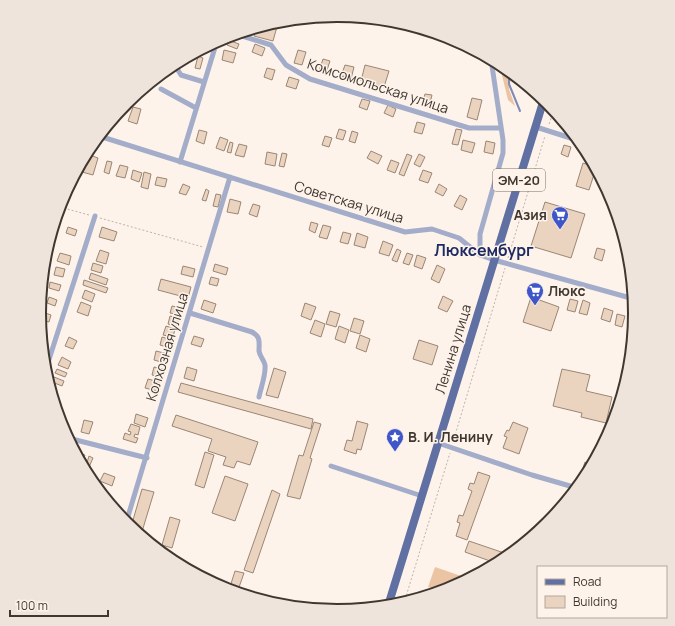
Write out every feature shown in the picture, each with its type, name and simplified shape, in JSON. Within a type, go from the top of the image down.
[{"type":"main road","name":"Ленина улица","points":[[390,599],[542,106]]},
{"type":"street","name":"Комсомольская улица","points":[[245,37],[271,45],[286,65],[310,79],[469,128],[501,128]]},
{"type":"street","points":[[180,162],[213,50]]},
{"type":"street","points":[[480,256],[480,234],[503,153],[504,140],[492,67]]},
{"type":"street","points":[[178,70],[181,75],[204,82]]},
{"type":"street","points":[[161,89],[196,108]]},
{"type":"street","points":[[536,127],[569,138]]},
{"type":"street","name":"Советская улица","points":[[105,138],[405,232],[432,229],[459,238],[480,256],[628,297]]},
{"type":"street","name":"Колхозная улица","points":[[129,515],[147,458],[230,177]]},
{"type":"street","points":[[50,357],[95,216]]},
{"type":"street","points":[[190,313],[252,332],[257,335],[260,339],[259,351],[265,369],[259,397]]},
{"type":"street","points":[[76,440],[147,458]]},
{"type":"street","points":[[438,443],[532,475],[571,486]]},
{"type":"street","points":[[331,466],[422,496]]},
{"type":"path","points":[[406,595],[552,116]]},
{"type":"path","points":[[66,209],[209,249]]},
{"type":"shaded area","points":[[501,73],[511,79],[509,89],[515,106],[508,100]]},
{"type":"shaded area","points":[[435,567],[462,576],[433,588],[428,587]]},
{"type":"building","points":[[276,29],[273,41],[254,36],[254,34]]},
{"type":"building","points":[[232,42],[239,44],[237,49],[227,45]]},
{"type":"building","points":[[255,44],[265,48],[262,56],[252,52]]},
{"type":"building","points":[[224,50],[236,53],[233,63],[222,60]]},
{"type":"building","points":[[298,50],[306,52],[302,65],[294,63]]},
{"type":"building","points":[[200,57],[203,58],[200,69],[195,68],[197,58]]},
{"type":"building","points":[[323,59],[330,61],[326,73],[319,71]]},
{"type":"building","points":[[345,65],[354,67],[351,79],[341,76]]},
{"type":"building","points":[[365,65],[389,71],[384,87],[361,81]]},
{"type":"building","points":[[267,68],[275,70],[272,80],[264,77]]},
{"type":"building","points":[[289,77],[299,80],[296,89],[286,86]]},
{"type":"building","points":[[425,94],[432,95],[429,107],[422,105]]},
{"type":"building","points":[[472,98],[482,100],[477,120],[467,117]]},
{"type":"building","points":[[362,99],[370,101],[367,110],[359,107]]},
{"type":"building","points":[[388,105],[396,109],[393,117],[384,113]]},
{"type":"building","points":[[133,107],[141,109],[137,124],[128,121]]},
{"type":"building","points":[[417,122],[425,124],[422,134],[414,132]]},
{"type":"building","points":[[339,129],[346,131],[343,140],[336,138]]},
{"type":"building","points":[[456,129],[462,130],[458,145],[452,144]]},
{"type":"building","points":[[199,130],[207,132],[204,144],[196,141]]},
{"type":"building","points":[[352,131],[358,133],[355,143],[349,141]]},
{"type":"building","points":[[325,136],[332,138],[329,147],[322,145]]},
{"type":"building","points":[[220,137],[228,140],[224,151],[216,148]]},
{"type":"building","points":[[463,140],[475,143],[472,153],[461,150]]},
{"type":"building","points":[[486,141],[495,143],[493,154],[484,152]]},
{"type":"building","points":[[230,142],[233,143],[231,153],[227,152]]},
{"type":"building","points":[[239,144],[247,146],[244,157],[235,155]]},
{"type":"building","points":[[564,145],[571,147],[568,157],[561,154]]},
{"type":"building","points":[[371,151],[382,156],[378,164],[367,158]]},
{"type":"building","points":[[267,152],[277,154],[275,166],[265,164]]},
{"type":"building","points":[[282,153],[287,154],[284,167],[279,166]]},
{"type":"building","points":[[407,154],[412,156],[404,176],[399,174]]},
{"type":"building","points":[[419,154],[425,157],[420,167],[414,164]]},
{"type":"building","points":[[93,156],[98,158],[93,175],[83,172]]},
{"type":"building","points":[[391,160],[399,163],[395,173],[387,170]]},
{"type":"building","points":[[107,161],[112,162],[109,174],[104,172]]},
{"type":"building","points":[[583,163],[588,165],[594,175],[589,190],[576,186]]},
{"type":"building","points":[[120,165],[128,167],[125,178],[116,176]]},
{"type":"building","points":[[133,170],[142,173],[139,182],[131,179]]},
{"type":"building","points":[[423,170],[432,173],[428,183],[419,180]]},
{"type":"building","points":[[144,172],[151,174],[148,189],[141,187]]},
{"type":"building","points":[[157,177],[167,179],[165,187],[155,185]]},
{"type":"building","points":[[183,184],[190,187],[186,195],[179,193]]},
{"type":"building","points":[[439,184],[447,189],[443,196],[435,192]]},
{"type":"building","points":[[206,189],[209,191],[206,201],[202,200]]},
{"type":"building","points":[[216,194],[221,195],[218,207],[213,206]]},
{"type":"building","points":[[460,195],[467,199],[462,210],[454,206]]},
{"type":"building","points":[[230,199],[241,202],[238,214],[227,212]]},
{"type":"building","points":[[545,202],[585,214],[571,258],[531,246]]},
{"type":"building","points":[[253,204],[260,206],[257,217],[249,214]]},
{"type":"building","points":[[311,222],[318,224],[315,233],[309,230]]},
{"type":"building","points":[[323,225],[331,227],[327,239],[319,237]]},
{"type":"building","points":[[68,227],[77,230],[75,236],[66,233]]},
{"type":"building","points":[[102,227],[117,232],[114,241],[99,237]]},
{"type":"building","points":[[343,232],[351,234],[348,244],[340,242]]},
{"type":"building","points":[[357,233],[368,237],[365,248],[354,245]]},
{"type":"building","points":[[383,241],[393,245],[389,256],[379,253]]},
{"type":"building","points":[[597,248],[605,250],[602,261],[594,258]]},
{"type":"building","points":[[397,249],[401,251],[397,262],[392,260]]},
{"type":"building","points":[[100,250],[109,253],[106,264],[96,261]]},
{"type":"building","points":[[60,253],[71,256],[69,265],[57,261]]},
{"type":"building","points":[[407,253],[413,255],[409,265],[403,263]]},
{"type":"building","points":[[417,255],[426,258],[422,269],[414,266]]},
{"type":"building","points":[[93,263],[103,266],[101,273],[91,270]]},
{"type":"building","points":[[215,264],[228,268],[226,275],[213,271]]},
{"type":"building","points":[[437,265],[445,269],[439,283],[431,279]]},
{"type":"building","points":[[183,266],[195,269],[193,277],[181,274]]},
{"type":"building","points":[[56,267],[65,269],[63,277],[54,275]]},
{"type":"building","points":[[91,273],[108,279],[106,285],[89,279]]},
{"type":"building","points":[[211,277],[219,279],[217,286],[209,284]]},
{"type":"building","points":[[161,279],[191,287],[188,298],[158,290]]},
{"type":"building","points":[[84,280],[108,288],[106,293],[83,285]]},
{"type":"building","points":[[50,282],[61,285],[59,291],[49,288]]},
{"type":"building","points":[[85,290],[95,294],[92,302],[82,298]]},
{"type":"building","points":[[443,296],[453,301],[447,312],[438,308]]},
{"type":"building","points":[[49,297],[57,300],[55,306],[47,303]]},
{"type":"building","points":[[531,297],[559,307],[551,331],[523,322]]},
{"type":"building","points":[[570,299],[578,301],[575,312],[567,310]]},
{"type":"building","points":[[204,300],[216,304],[213,313],[201,309]]},
{"type":"building","points":[[583,300],[590,303],[587,315],[579,313]]},
{"type":"building","points":[[81,302],[91,306],[88,316],[77,312]]},
{"type":"building","points":[[305,303],[316,307],[311,320],[301,316]]},
{"type":"building","points":[[172,306],[182,308],[180,315],[170,313]]},
{"type":"building","points":[[604,308],[613,311],[610,322],[601,319]]},
{"type":"building","points":[[330,311],[340,314],[336,327],[326,324]]},
{"type":"building","points":[[46,313],[51,315],[49,322],[46,321]]},
{"type":"building","points":[[617,314],[625,316],[622,327],[615,325]]},
{"type":"building","points":[[170,316],[179,318],[176,327],[168,324]]},
{"type":"building","points":[[354,318],[364,321],[360,334],[350,331]]},
{"type":"building","points":[[315,320],[325,324],[321,337],[310,333]]},
{"type":"building","points":[[166,326],[175,329],[173,337],[163,335]]},
{"type":"building","points":[[339,326],[349,330],[345,343],[335,339]]},
{"type":"building","points":[[360,335],[370,339],[366,352],[356,348]]},
{"type":"building","points":[[194,336],[204,339],[201,347],[191,344]]},
{"type":"building","points":[[69,337],[77,341],[73,349],[65,346]]},
{"type":"building","points":[[162,337],[172,340],[170,348],[160,345]]},
{"type":"building","points":[[419,340],[438,346],[432,365],[413,359]]},
{"type":"building","points":[[156,351],[168,354],[165,363],[154,360]]},
{"type":"building","points":[[62,357],[71,362],[68,369],[58,365]]},
{"type":"building","points":[[154,367],[163,369],[161,377],[152,375]]},
{"type":"building","points":[[187,367],[197,370],[194,381],[184,378]]},
{"type":"building","points":[[274,368],[286,372],[278,398],[266,395]]},
{"type":"building","points":[[57,369],[67,373],[65,377],[55,373]]},
{"type":"building","points":[[562,369],[590,375],[586,391],[612,397],[606,423],[581,417],[582,413],[553,406]]},
{"type":"building","points":[[54,378],[64,381],[62,386],[55,383]]},
{"type":"building","points":[[148,379],[159,382],[157,391],[145,388]]},
{"type":"building","points":[[181,383],[313,419],[311,429],[178,392]]},
{"type":"building","points":[[136,414],[148,418],[145,427],[134,423]]},
{"type":"building","points":[[176,415],[258,442],[250,465],[237,461],[234,468],[223,465],[226,457],[208,451],[212,439],[172,426]]},
{"type":"building","points":[[84,420],[93,422],[89,434],[81,432]]},
{"type":"building","points":[[357,421],[368,424],[361,450],[357,449],[356,454],[344,450],[347,440],[352,441]]},
{"type":"building","points":[[314,422],[321,424],[310,458],[312,459],[300,499],[287,496],[299,455],[303,456]]},
{"type":"building","points":[[513,422],[528,428],[519,454],[503,448],[507,437],[504,436],[507,430],[509,431]]},
{"type":"building","points":[[131,424],[140,427],[138,435],[135,434],[134,437],[138,438],[136,443],[123,439],[125,433],[130,435],[131,432],[128,431]]},
{"type":"building","points":[[205,452],[214,455],[204,488],[195,485]]},
{"type":"building","points":[[89,456],[93,458],[90,465],[87,462]]},
{"type":"building","points":[[585,462],[587,463],[582,470]]},
{"type":"building","points":[[478,472],[490,476],[467,540],[456,536],[460,523],[457,522],[459,515],[463,516],[472,491],[468,489],[470,483],[474,484]]},
{"type":"building","points":[[104,473],[115,477],[112,486],[100,481]]},
{"type":"building","points":[[225,476],[248,484],[235,521],[212,513]]},
{"type":"building","points":[[142,489],[154,492],[143,529],[133,520]]},
{"type":"building","points":[[272,490],[280,494],[253,573],[244,570]]},
{"type":"building","points":[[170,517],[180,520],[172,548],[162,545]]},
{"type":"building","points":[[469,541],[503,552],[490,561],[465,552]]},
{"type":"building","points":[[235,571],[244,573],[239,587],[231,584]]},
{"type":"waterway","points":[[509,78],[509,84],[520,111]]},
{"type":"place","name":"Азия","points":[[560,230]]},
{"type":"place","name":"Люкс","points":[[535,306]]},
{"type":"place","name":"В. И. Ленину","points":[[395,452]]},
{"type":"district","name":"Люксембург","points":[[484,250]]}]
